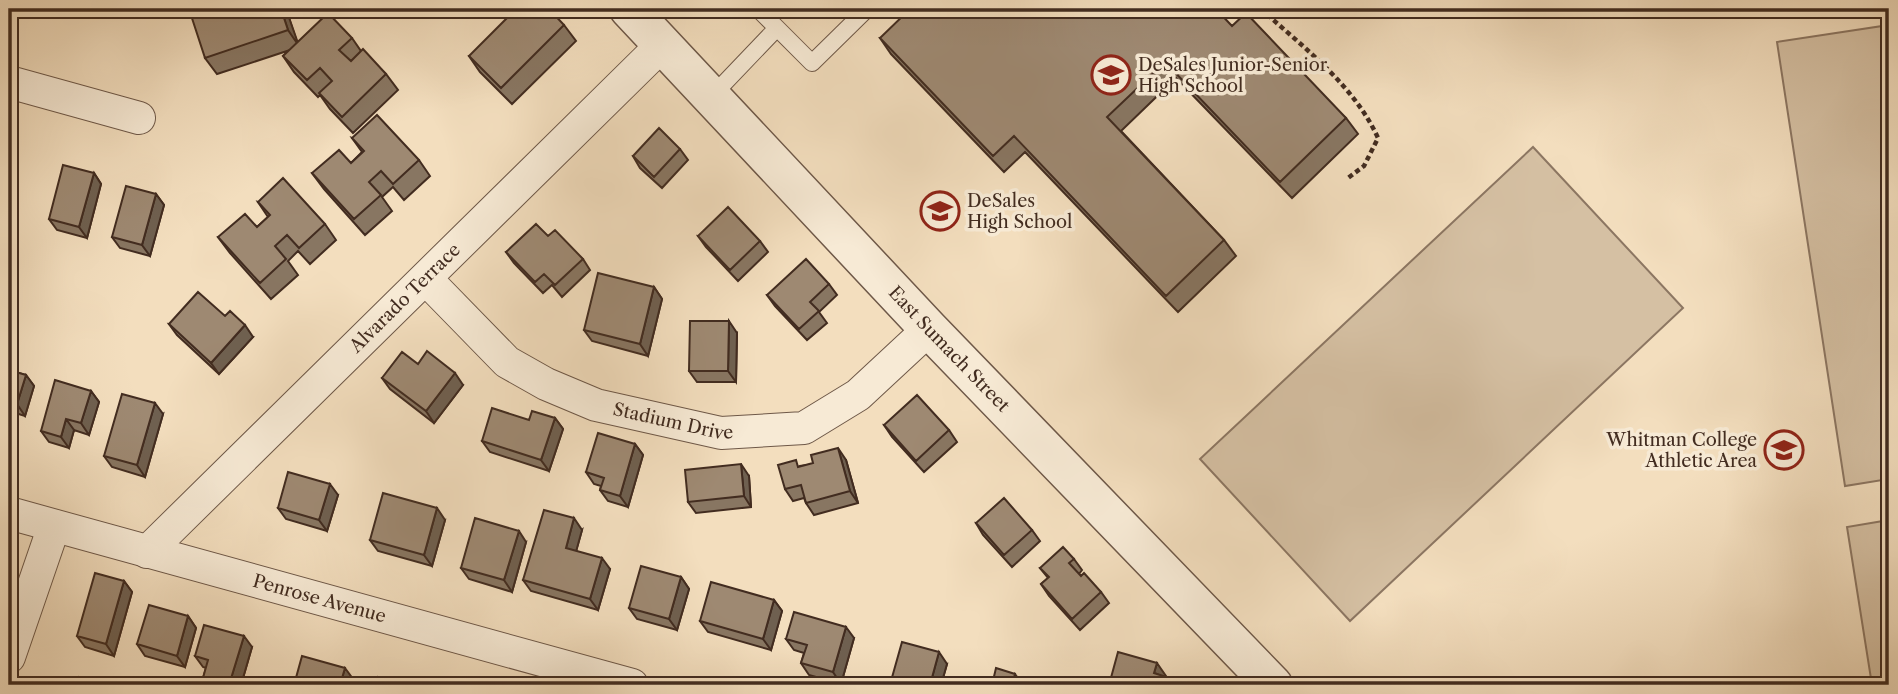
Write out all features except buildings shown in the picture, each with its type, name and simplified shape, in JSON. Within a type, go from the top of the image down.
[{"type":"street","name":"East Sumach Street","points":[[629,9],[929,329],[1273,685]]},
{"type":"street","name":"Alvarado Terrace","points":[[147,552],[664,44]]},
{"type":"street","points":[[9,82],[139,117]]},
{"type":"street","name":"Stadium Drive","points":[[426,279],[507,362],[546,384],[596,405],[721,433],[804,428],[858,395],[929,329]]},
{"type":"street","name":"Penrose Avenue","points":[[9,513],[632,685]]},
{"type":"street","points":[[9,657],[54,526]]},
{"type":"lane","points":[[758,9],[813,63],[867,9]]},
{"type":"lane","points":[[712,96],[777,27]]},
{"type":"path","points":[[1261,9],[1332,75],[1367,113],[1378,138],[1364,166],[1348,178]]},
{"type":"shaded area","points":[[1889,25],[1889,479],[1845,486],[1777,42]]},
{"type":"shaded area","points":[[1533,147],[1683,308],[1350,621],[1200,459]]},
{"type":"shaded area","points":[[1889,520],[1889,685],[1872,685],[1847,527]]},
{"type":"place","name":"DeSales Junior-Senior High School","points":[[1111,75]]},
{"type":"place","name":"DeSales High School","points":[[940,211]]},
{"type":"place","name":"Whitman College Athletic Area","points":[[1784,450]]}]
